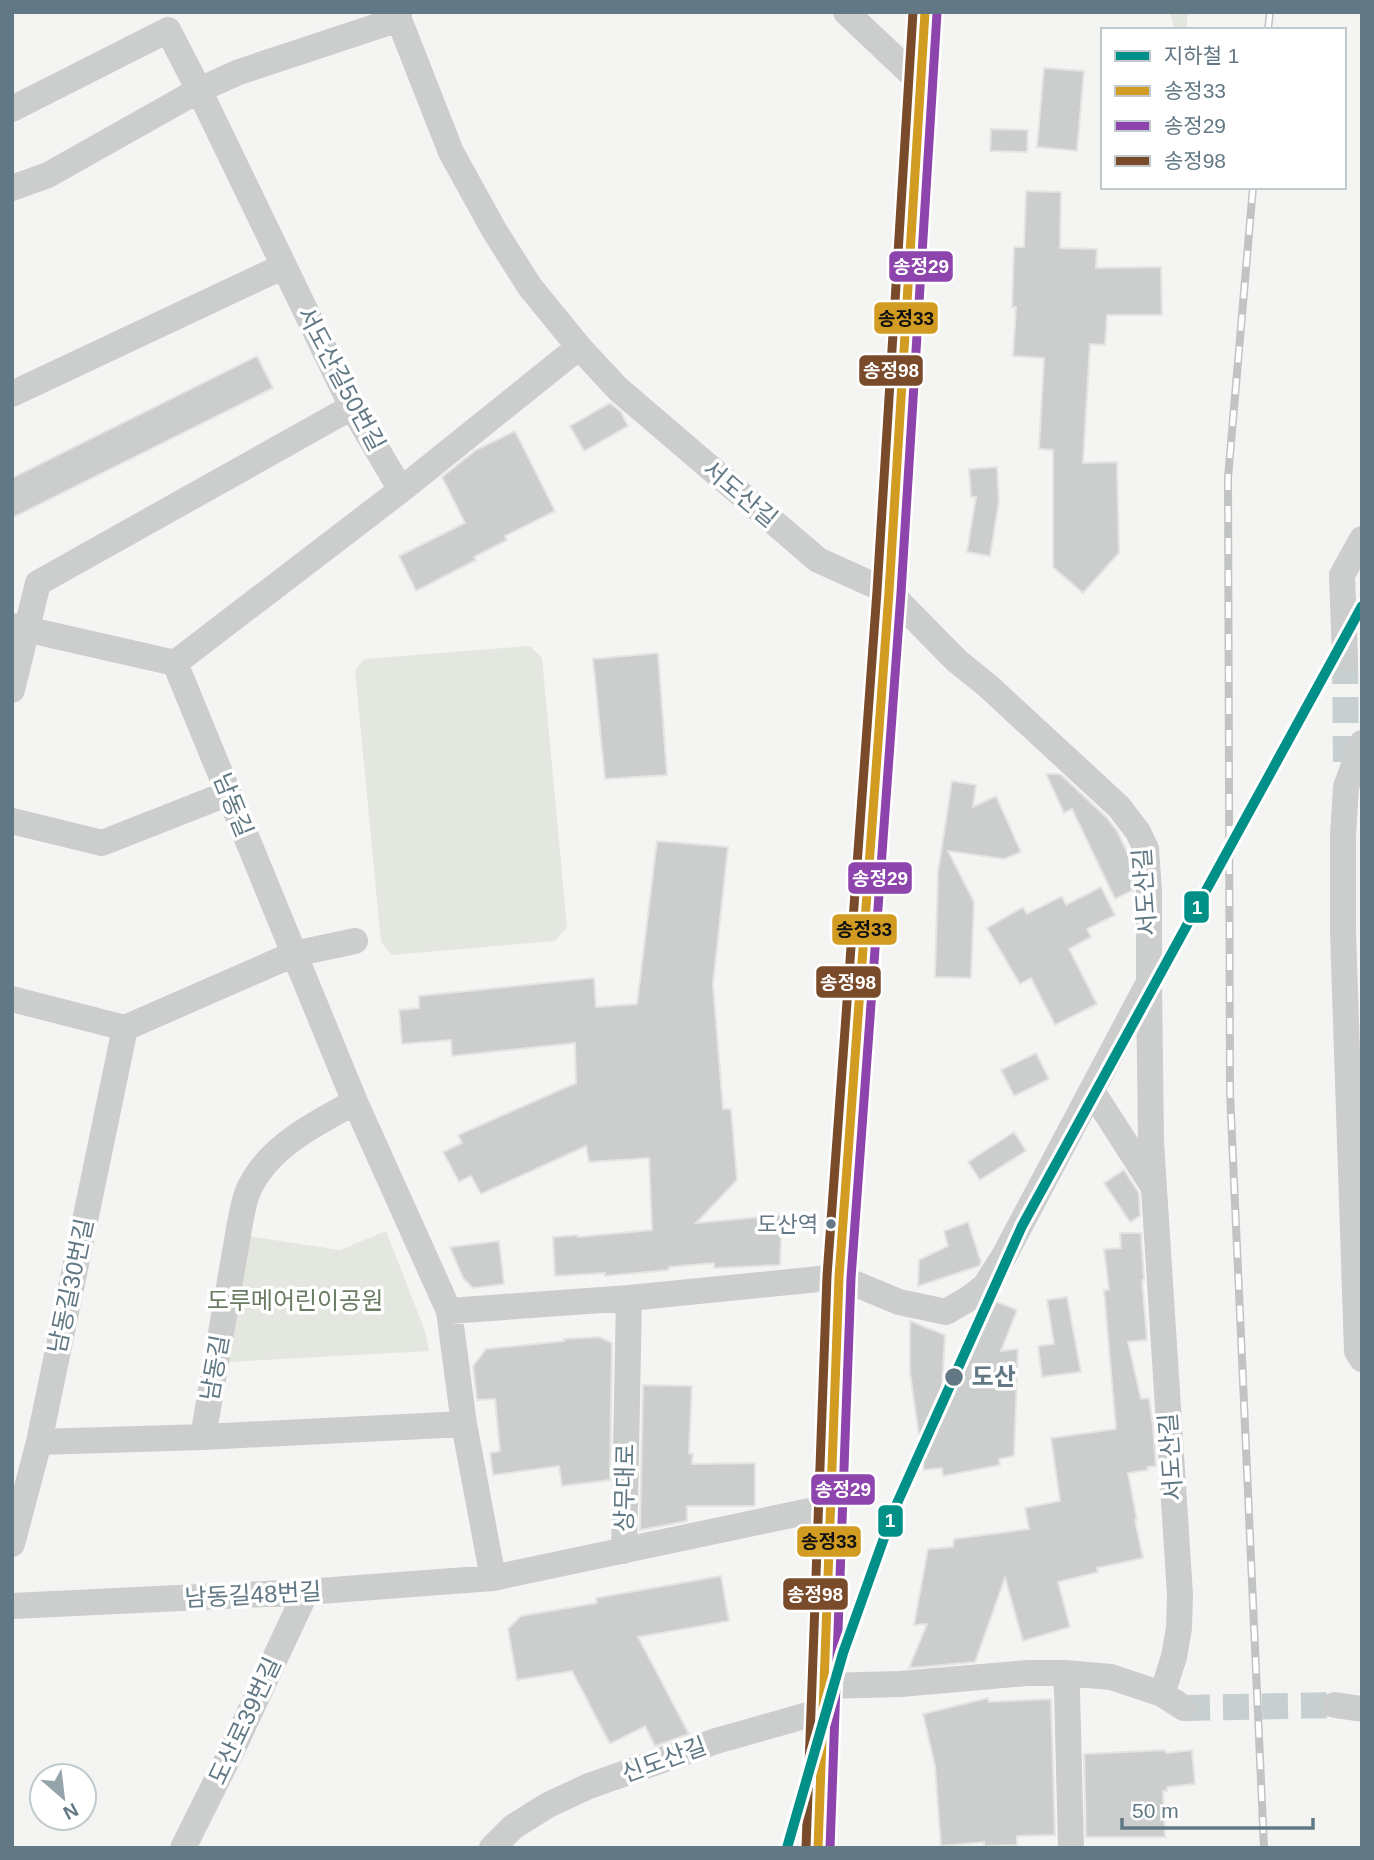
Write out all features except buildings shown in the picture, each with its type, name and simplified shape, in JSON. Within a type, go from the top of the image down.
[{"type":"main road","points":[[818,1848],[839,1277],[889,592],[925,12]]},
{"type":"street","points":[[846,12],[920,82]]},
{"type":"street","points":[[12,188],[48,175],[199,90],[239,72],[398,14]]},
{"type":"street","name":"서도산길","points":[[398,14],[451,152],[494,230],[530,287],[579,347],[618,389],[818,560],[889,592],[957,661],[988,686],[1119,807],[1138,832],[1146,849],[1149,890],[1151,1129],[1180,1595],[1173,1701]]},
{"type":"street","name":"서도산길50번길","points":[[12,109],[168,30],[352,407],[401,490]]},
{"type":"street","points":[[12,394],[284,267]]},
{"type":"street","points":[[19,627],[175,663],[401,490],[579,347]]},
{"type":"street","points":[[12,690],[19,627],[38,583],[352,407]]},
{"type":"street","points":[[1345,658],[1342,575],[1362,539]]},
{"type":"street","name":"남동길","points":[[175,663],[355,1102],[449,1311],[464,1423],[493,1577]]},
{"type":"street","points":[[1362,743],[1346,777],[1343,836],[1343,932],[1357,1351],[1362,1359]]},
{"type":"street","points":[[12,821],[102,843],[229,793]]},
{"type":"street","points":[[12,999],[125,1028],[294,954],[355,941]]},
{"type":"street","points":[[449,1311],[629,1298],[839,1277],[899,1302],[946,1312],[985,1286],[1004,1256],[1149,984]]},
{"type":"street","name":"남동길30번길","points":[[12,1544],[39,1442],[125,1028]]},
{"type":"street","points":[[1092,1091],[1154,1187]]},
{"type":"street","name":"남동길","points":[[203,1437],[240,1223],[249,1190],[269,1160],[285,1144],[355,1102]]},
{"type":"street","name":"상무대로","points":[[629,1298],[624,1551],[829,1507]]},
{"type":"street","name":"남동길","points":[[39,1442],[203,1437],[464,1423]]},
{"type":"street","name":"남동길48번길","points":[[12,1606],[306,1592],[493,1577],[624,1551]]},
{"type":"street","name":"도산로39번길","points":[[183,1848],[306,1592]]},
{"type":"street","name":"신도산길","points":[[492,1848],[513,1837],[548,1805],[589,1786],[716,1741],[823,1698],[901,1684],[1027,1673],[1065,1673],[1111,1676],[1173,1701]]},
{"type":"street","points":[[1065,1673],[1071,1848]]},
{"type":"street","points":[[1335,1704],[1362,1709]]},
{"type":"green space","points":[[1170,12],[1188,12],[1186,28],[1174,28]]},
{"type":"green space","points":[[530,646],[542,658],[567,927],[555,941],[392,955],[381,942],[355,670],[364,659]]},
{"type":"green space","name":"도루메어린이공원","points":[[386,1231],[425,1331],[429,1351],[228,1362],[247,1236],[340,1250]]},
{"type":"tunnel","points":[[1345,658],[1346,767]]},
{"type":"tunnel","points":[[1184,1708],[1335,1705]]},
{"type":"railway","points":[[1268,28],[1270,12]]},
{"type":"railway","points":[[1253,189],[1228,478],[1230,1092],[1264,1848]]},
{"type":"metro line","name":"1","points":[[787,1848],[843,1653],[894,1510],[1022,1226],[1362,606]]},
{"type":"transit line","name":"송정98","points":[[806,1848],[827,1276],[877,591],[913,12]]},
{"type":"transit line","name":"송정33","points":[[818,1848],[839,1277],[889,592],[925,12]]},
{"type":"transit line","name":"송정29","points":[[830,1848],[851,1278],[901,593],[937,13]]},
{"type":"place","name":"도산역","points":[[831,1224]]},
{"type":"place","name":"도산","points":[[954,1377]]}]
